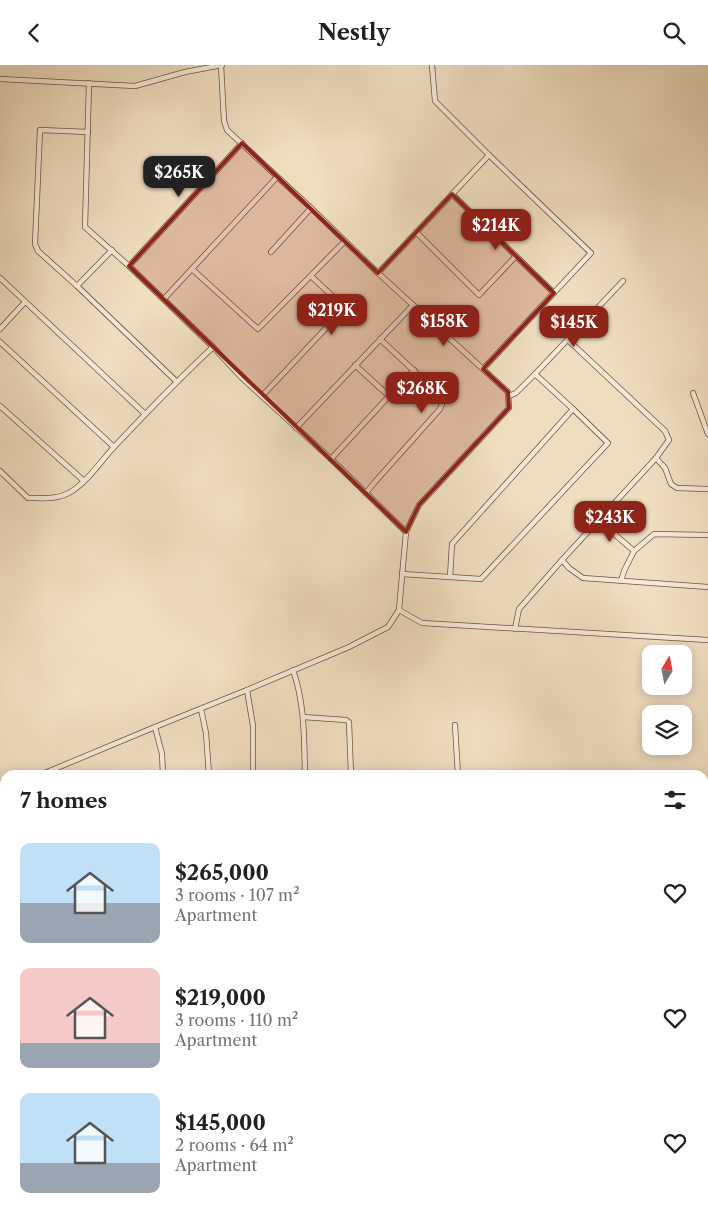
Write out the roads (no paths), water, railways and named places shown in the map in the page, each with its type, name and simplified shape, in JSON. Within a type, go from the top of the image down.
[{"type":"street","points":[[184,65],[185,72]]},
{"type":"street","points":[[0,79],[135,86],[185,72],[222,65],[224,121],[227,129],[412,305],[508,392],[509,396],[509,408],[419,505],[406,532],[400,610],[388,627],[349,647],[53,770]]},
{"type":"street","points":[[432,65],[435,101],[591,253],[482,369]]},
{"type":"street","points":[[90,83],[85,227],[164,299],[241,377],[331,459],[406,532]]},
{"type":"street","points":[[88,132],[40,130],[35,244],[38,251],[177,381]]},
{"type":"street","points":[[129,266],[242,143]]},
{"type":"street","points":[[378,273],[489,155]]},
{"type":"street","points":[[164,299],[278,177]]},
{"type":"street","points":[[452,194],[554,293]]},
{"type":"street","points":[[271,251],[311,208]]},
{"type":"street","points":[[416,232],[479,295],[516,256]]},
{"type":"street","points":[[192,269],[258,329],[345,241]]},
{"type":"street","points":[[77,286],[112,250]]},
{"type":"street","points":[[262,397],[345,308],[311,276]]},
{"type":"street","points":[[0,278],[145,414]]},
{"type":"street","points":[[509,396],[516,393],[535,374],[623,281]]},
{"type":"street","points":[[0,329],[25,302]]},
{"type":"street","points":[[296,428],[412,305]]},
{"type":"street","points":[[366,493],[440,409],[444,399],[380,339]]},
{"type":"street","points":[[515,629],[519,609],[656,459],[669,440],[665,431],[568,340]]},
{"type":"street","points":[[0,342],[114,447]]},
{"type":"street","points":[[0,471],[28,498],[59,498],[73,491],[177,381],[213,347]]},
{"type":"street","points":[[355,365],[389,396]]},
{"type":"street","points":[[331,459],[414,370]]},
{"type":"street","points":[[402,574],[481,579],[608,443],[535,374]]},
{"type":"street","points":[[693,393],[708,433]]},
{"type":"street","points":[[0,406],[84,481]]},
{"type":"street","points":[[450,577],[452,545],[573,409]]},
{"type":"street","points":[[656,459],[665,467],[671,484],[678,488],[708,489]]},
{"type":"street","points":[[598,521],[634,551]]},
{"type":"street","points":[[621,581],[634,551],[654,534],[708,535]]},
{"type":"street","points":[[562,560],[569,568],[583,578],[708,587]]},
{"type":"street","points":[[400,610],[422,623],[708,639]]},
{"type":"street","points":[[293,670],[299,686],[303,717],[305,770]]},
{"type":"street","points":[[247,690],[253,726],[253,770]]},
{"type":"street","points":[[201,709],[206,733],[208,770]]},
{"type":"street","points":[[303,717],[346,720],[349,722],[351,770]]},
{"type":"street","points":[[455,725],[458,770]]},
{"type":"street","points":[[155,727],[162,754],[163,770]]}]
